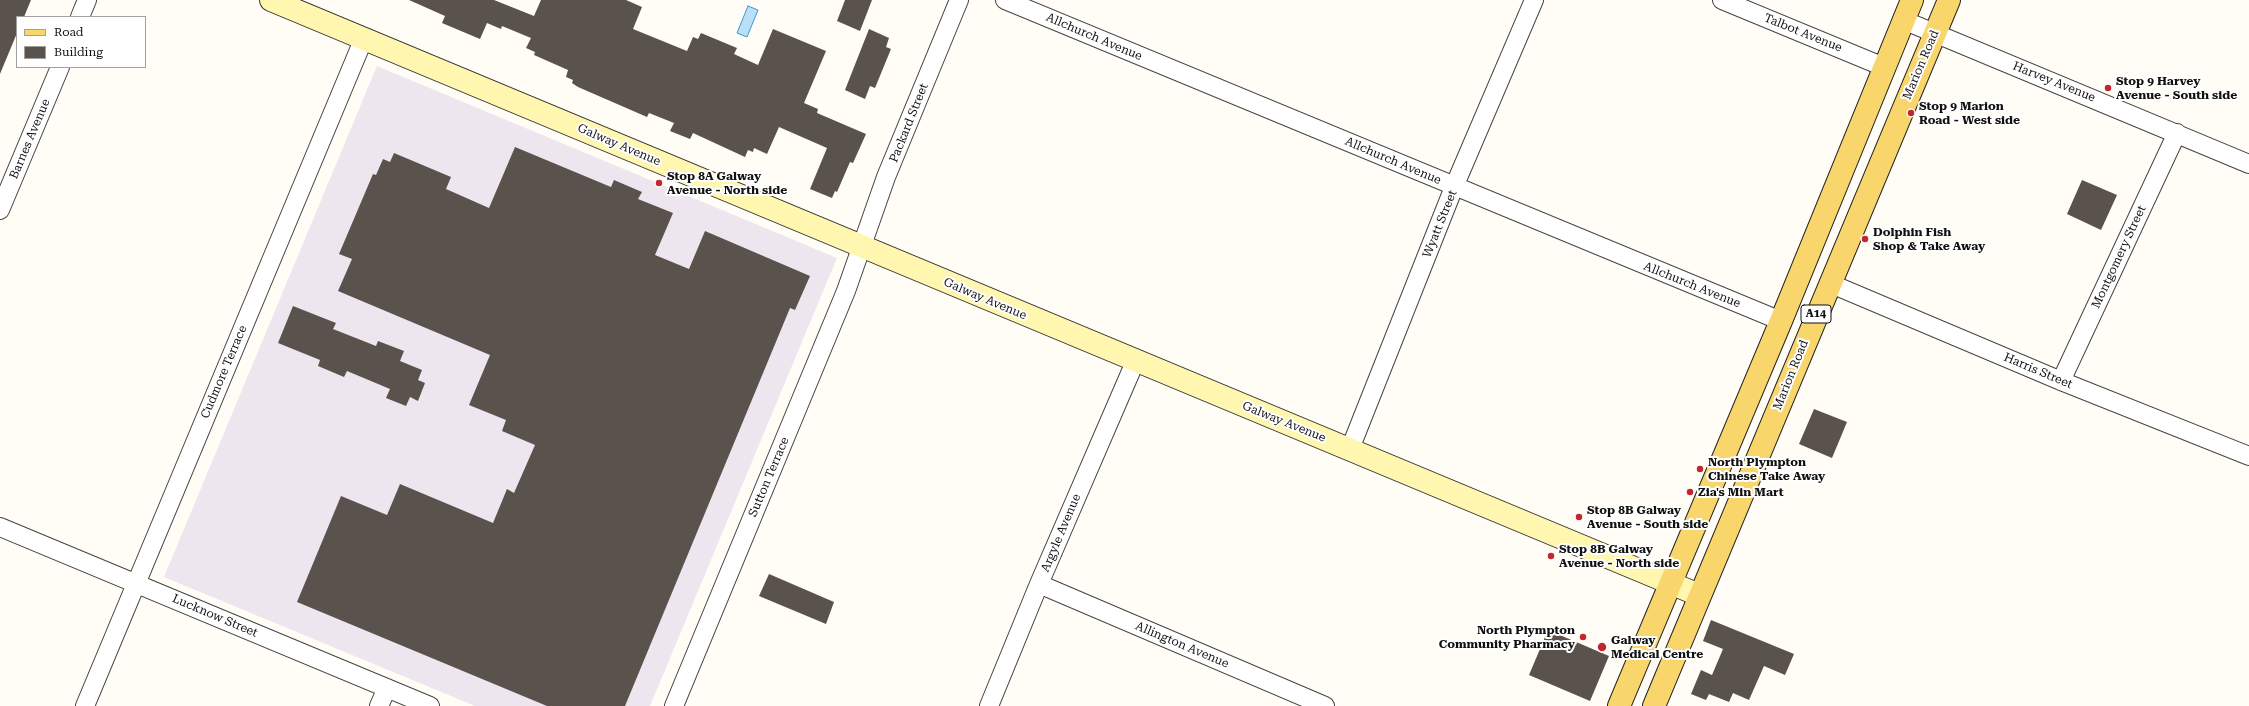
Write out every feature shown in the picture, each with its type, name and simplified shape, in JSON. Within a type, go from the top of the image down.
[{"type":"main road","name":"A14","points":[[1619,706],[1781,321],[1912,0]]},
{"type":"main road","name":"Marion Road","points":[[1654,706],[1829,283],[1949,0]]},
{"type":"street","points":[[80,16],[87,0]]},
{"type":"street","name":"Galway Avenue","points":[[270,0],[364,38],[1135,362],[1350,449],[1699,595]]},
{"type":"street","name":"Packard Street","points":[[861,247],[886,177],[959,0]]},
{"type":"street","name":"Allchurch Avenue","points":[[1005,0],[1781,321]]},
{"type":"street","name":"Wyatt Street","points":[[1350,449],[1454,187],[1534,0]]},
{"type":"street","name":"Talbot Avenue","points":[[1722,0],[1884,67]]},
{"type":"street","name":"Harvey Avenue","points":[[1903,20],[2249,164]]},
{"type":"street","name":"Cudmore Terrace","points":[[85,706],[364,38]]},
{"type":"street","name":"Barnes Avenue","points":[[0,210],[60,68]]},
{"type":"street","name":"Montgomery Street","points":[[2061,381],[2177,133]]},
{"type":"street","name":"Sutton Terrace","points":[[674,706],[846,291],[861,247]]},
{"type":"street","name":"Harris Street","points":[[1829,283],[2061,381],[2249,456]]},
{"type":"street","name":"Argyle Avenue","points":[[989,706],[1039,584],[1135,362]]},
{"type":"street","name":"Lucknow Street","points":[[0,527],[430,706]]},
{"type":"street","name":"Allington Avenue","points":[[1039,584],[1315,704]]},
{"type":"street","points":[[379,706],[387,688]]},
{"type":"shaded area","points":[[377,66],[837,258],[650,706],[475,706],[164,577]]},
{"type":"water","points":[[748,6],[758,10],[747,37],[737,33]]},
{"type":"building","points":[[0,0],[31,0],[24,16],[16,16],[16,35],[0,74]]},
{"type":"building","points":[[409,0],[494,0],[534,16],[541,0],[626,0],[642,7],[633,29],[687,51],[693,37],[698,39],[701,33],[737,48],[734,54],[758,65],[773,29],[826,51],[804,103],[818,109],[817,113],[866,134],[853,163],[850,162],[837,192],[835,191],[832,198],[810,189],[827,148],[779,127],[767,154],[754,148],[753,152],[748,150],[745,157],[693,133],[690,139],[670,131],[674,123],[649,113],[647,117],[578,87],[572,83],[573,80],[566,77],[568,70],[534,55],[535,52],[526,48],[531,38],[502,26],[501,29],[487,23],[480,39],[442,23],[445,16]]},
{"type":"building","points":[[845,0],[872,0],[860,31],[837,21]]},
{"type":"building","points":[[869,29],[889,38],[886,47],[891,49],[875,88],[870,86],[865,99],[845,90]]},
{"type":"building","points":[[515,147],[611,187],[614,180],[642,192],[638,199],[673,213],[655,255],[689,269],[705,231],[810,276],[795,310],[790,308],[625,706],[547,706],[297,602],[341,496],[387,515],[400,484],[493,523],[507,489],[514,493],[535,445],[502,431],[506,420],[469,405],[490,355],[338,291],[352,259],[339,254],[373,174],[376,175],[383,159],[390,162],[394,153],[451,177],[446,189],[489,208]]},
{"type":"building","points":[[2082,180],[2117,195],[2101,230],[2067,214]]},
{"type":"building","points":[[293,306],[336,323],[333,329],[376,346],[378,341],[404,351],[400,361],[422,370],[418,380],[425,383],[418,401],[410,397],[406,406],[386,398],[390,389],[347,371],[344,377],[318,366],[320,360],[278,343]]},
{"type":"building","points":[[1814,409],[1847,422],[1832,458],[1799,444]]},
{"type":"building","points":[[769,574],[834,602],[826,624],[759,596]]},
{"type":"building","points":[[1711,620],[1794,654],[1785,675],[1764,666],[1749,700],[1733,693],[1729,702],[1709,694],[1706,700],[1691,694],[1701,670],[1712,675],[1723,649],[1703,641]]},
{"type":"building","points":[[1548,630],[1609,656],[1590,701],[1529,675]]},
{"type":"place","name":"Stop 9 Harvey Avenue - South side","points":[[2108,88]]},
{"type":"place","name":"Stop 9 Marion Road - West side","points":[[1911,113]]},
{"type":"place","name":"Stop 8A Galway Avenue - North side","points":[[659,183]]},
{"type":"place","name":"Dolphin Fish Shop & Take Away","points":[[1865,239]]},
{"type":"place","name":"North Plympton Chinese Take Away","points":[[1700,469]]},
{"type":"place","name":"Zia's Min Mart","points":[[1690,492]]},
{"type":"place","name":"Stop 8B Galway Avenue - South side","points":[[1579,517]]},
{"type":"place","name":"Stop 8B Galway Avenue - North side","points":[[1551,556]]},
{"type":"place","name":"North Plympton Community Pharmacy","points":[[1583,637]]},
{"type":"place","name":"Galway Medical Centre","points":[[1602,647]]}]
